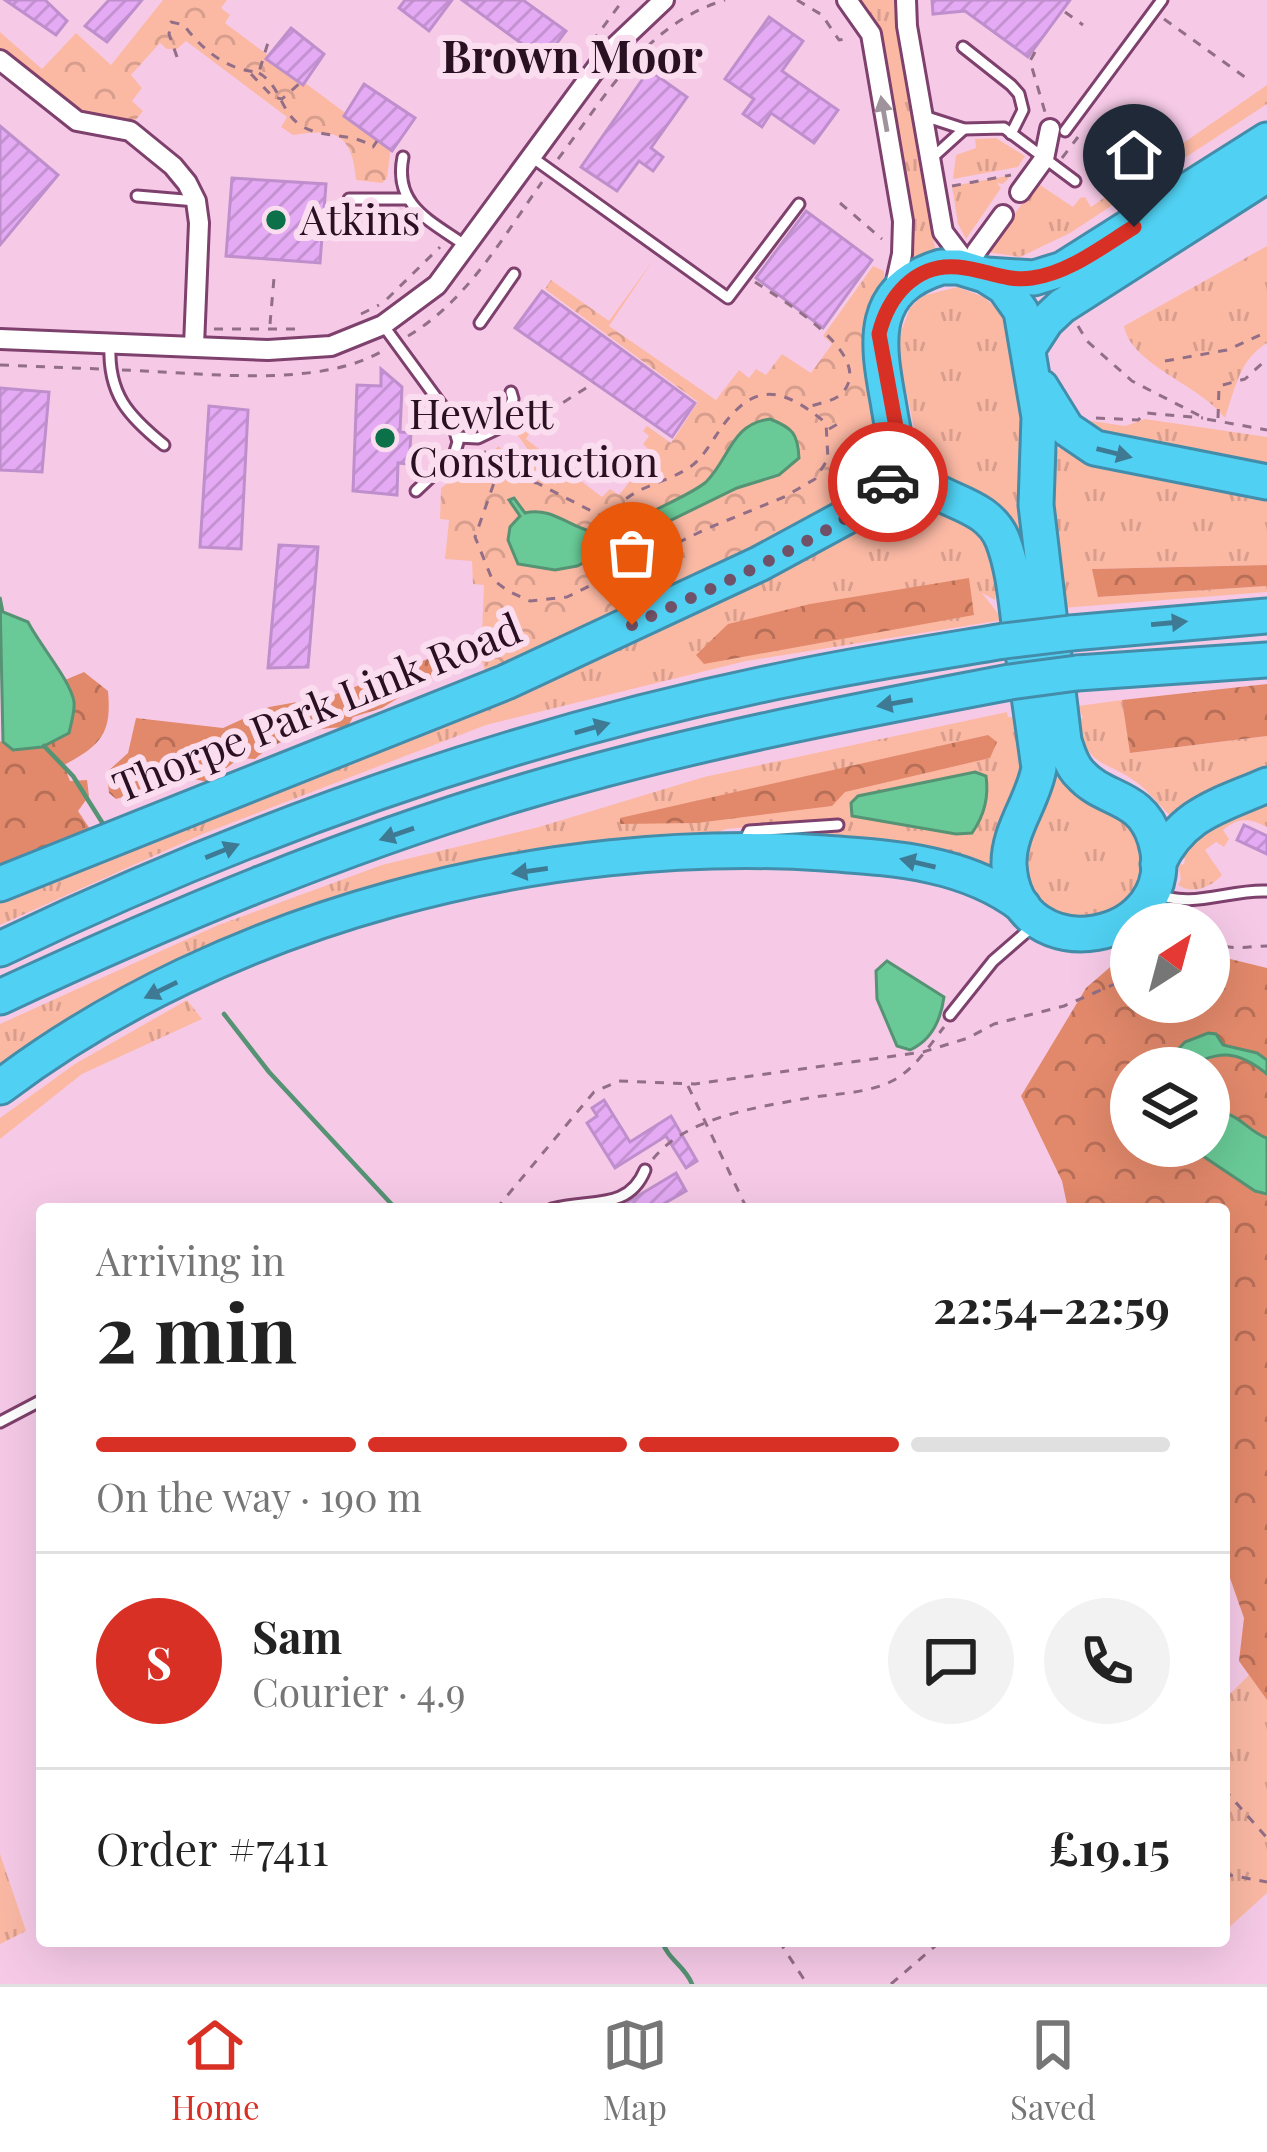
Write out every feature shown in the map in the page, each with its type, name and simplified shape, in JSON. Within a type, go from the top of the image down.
[{"type":"highway","points":[[1031,913],[1010,876],[1009,859],[1039,768],[1013,574],[992,523],[921,482],[901,454],[879,351],[883,316],[904,285],[941,267],[979,266],[1034,278],[1063,269],[1267,140]]},
{"type":"highway","points":[[1267,175],[1063,306],[1046,321],[1032,361],[1067,429],[1095,448],[1267,482]]},
{"type":"highway","points":[[979,266],[1014,298],[1032,361],[1041,439],[1036,505],[1064,741],[1080,775],[1125,800],[1143,817],[1155,839],[1155,878]]},
{"type":"highway","name":"Thorpe Park Link Road","points":[[0,884],[441,709],[674,605],[866,506],[884,488],[901,454]]},
{"type":"highway","points":[[0,949],[101,901],[307,817],[505,752],[651,711],[788,679],[1004,641],[1267,616]]},
{"type":"highway","points":[[0,997],[118,942],[328,857],[521,792],[796,722],[1010,682],[1267,660]]},
{"type":"highway","points":[[0,1087],[138,1001],[244,950],[379,902],[500,876],[642,855],[742,848],[899,858],[987,883],[1071,934],[1109,931],[1134,916],[1181,826],[1267,785]]},
{"type":"street","points":[[0,339],[110,343],[194,338],[268,350],[331,346],[383,325],[422,299],[458,241],[542,164],[606,56],[664,0]]},
{"type":"street","points":[[847,0],[871,34],[903,221],[902,254],[892,299]]},
{"type":"street","points":[[905,0],[943,232],[962,261],[979,266],[1003,215]]},
{"type":"street","points":[[0,60],[77,121],[130,131],[173,166],[196,201],[199,262],[194,338]]},
{"type":"street","points":[[1026,184],[1045,159],[1057,130]]},
{"type":"lane","points":[[1057,130],[1162,0]]},
{"type":"lane","points":[[963,47],[1019,94],[1023,110],[1011,134]]},
{"type":"lane","points":[[922,111],[934,122],[964,129],[999,127],[1075,181]]},
{"type":"lane","points":[[931,160],[964,129]]},
{"type":"lane","points":[[403,157],[399,177],[407,199],[458,241]]},
{"type":"lane","points":[[542,164],[728,298],[799,204]]},
{"type":"lane","points":[[137,196],[196,201]]},
{"type":"lane","points":[[349,199],[407,199]]},
{"type":"lane","points":[[480,323],[514,274]]},
{"type":"lane","points":[[383,325],[451,418],[457,437],[454,455],[416,490]]},
{"type":"lane","points":[[110,343],[109,370],[116,399],[164,446]]},
{"type":"lane","points":[[500,427],[512,392]]},
{"type":"lane","points":[[457,437],[478,438],[528,414],[538,422]]},
{"type":"lane","points":[[742,848],[749,831],[838,825]]},
{"type":"lane","points":[[1155,878],[1174,901],[1267,891]]},
{"type":"lane","points":[[950,1015],[1031,913]]},
{"type":"lane","points":[[588,1203],[623,1197],[638,1187],[645,1170]]},
{"type":"lane","points":[[0,1422],[36,1403]]},
{"type":"path","points":[[583,54],[623,0]]},
{"type":"path","points":[[0,365],[314,372],[370,359],[430,323],[464,290],[542,164],[647,41],[702,7],[725,0]]},
{"type":"path","points":[[797,0],[822,15],[839,40]]},
{"type":"path","points":[[1065,12],[1083,26]]},
{"type":"path","points":[[1154,12],[1249,80]]},
{"type":"path","points":[[177,57],[169,34],[171,22],[176,21],[232,68],[259,73],[279,89],[294,121],[313,133],[364,140],[373,147],[377,141]]},
{"type":"path","points":[[259,73],[270,36]]},
{"type":"path","points":[[1036,52],[1030,61],[1057,130]]},
{"type":"path","points":[[250,72],[262,88],[282,99]]},
{"type":"path","points":[[282,99],[299,84]]},
{"type":"path","points":[[952,186],[1017,174],[1026,184]]},
{"type":"path","points":[[355,317],[383,302],[458,241]]},
{"type":"path","points":[[746,275],[839,344],[849,376],[847,388],[840,396],[807,408]]},
{"type":"path","points":[[270,327],[274,278]]},
{"type":"path","points":[[1075,321],[1087,341],[1132,381],[1206,419]]},
{"type":"path","points":[[194,338],[270,327],[312,329]]},
{"type":"path","points":[[1166,361],[1227,350],[1267,332]]},
{"type":"path","points":[[1217,420],[1219,386],[1245,379],[1267,359]]},
{"type":"path","points":[[538,422],[594,383]]},
{"type":"path","points":[[478,438],[496,477],[475,537],[492,579],[530,601],[567,597],[814,479],[828,459],[826,423],[790,396],[766,392],[734,409],[691,467],[620,501],[612,515],[602,516],[537,483],[496,477]]},
{"type":"path","points":[[1067,429],[1077,414],[1138,421],[1145,413],[1267,430]]},
{"type":"path","points":[[827,430],[843,421]]},
{"type":"path","points":[[1230,947],[1267,946]]},
{"type":"path","points":[[501,1203],[594,1092],[619,1081],[687,1084],[923,1052],[994,1024],[1064,1006],[1110,985]]},
{"type":"path","points":[[645,1170],[667,1142],[706,1125],[758,1108],[896,1080],[943,1029]]},
{"type":"path","points":[[687,1084],[744,1203]]},
{"type":"path","points":[[1230,1796],[1267,1838]]},
{"type":"path","points":[[1230,1875],[1267,1882]]},
{"type":"path","points":[[783,1947],[807,1984]]},
{"type":"path","points":[[891,1984],[934,1947]]},
{"type":"green space","points":[[163,0],[227,0],[221,8],[230,15],[225,23],[391,147],[387,178],[382,183],[356,180],[351,152],[339,137],[320,132],[293,135],[281,127],[287,117],[186,41],[177,49],[160,43],[131,75],[142,88],[132,101],[143,111],[133,123],[85,118],[0,53],[0,32],[42,69],[76,33],[111,65]]},
{"type":"green space","points":[[860,0],[895,0],[936,254],[915,262],[874,29]]},
{"type":"green space","points":[[1267,85],[1267,104],[1070,233],[1020,257],[987,252],[1037,183],[1073,207],[1085,197],[1091,207]]},
{"type":"green space","points":[[996,138],[1025,156],[1018,167],[953,179],[956,155],[976,148],[975,139]]},
{"type":"green space","points":[[1012,175],[1003,184],[997,183],[1001,188],[966,239],[958,224],[952,186]]},
{"type":"green space","points":[[1267,246],[1267,343],[1244,367],[1225,418],[1139,352],[1124,326]]},
{"type":"green space","points":[[654,259],[609,326],[716,400],[739,370],[749,378],[756,369],[766,375],[782,354],[811,373],[832,344],[823,336],[873,266],[884,271],[884,459],[875,481],[731,562],[486,674],[473,633],[482,632],[484,585],[473,584],[472,561],[445,559],[449,520],[440,519],[441,488],[499,446],[515,469],[533,457],[517,434],[528,428],[526,439],[602,497],[610,489],[619,495],[652,453],[643,444],[649,436],[643,431],[647,426],[671,443],[698,402],[545,289],[551,280],[609,321]]},
{"type":"green space","points":[[957,287],[984,297],[1001,313],[1010,339],[1027,416],[1059,751],[1134,824],[1147,864],[1131,903],[1110,903],[1110,914],[1093,923],[1053,912],[1026,880],[1025,585],[930,474],[920,454],[896,345],[910,308],[922,296]]},
{"type":"green space","points":[[1079,419],[1125,426],[1145,419],[1267,437],[1267,469],[1104,438]]},
{"type":"green space","points":[[1065,446],[1267,493],[1267,565],[1093,569],[1099,597],[1267,586],[1267,592],[1062,608],[1049,477],[1058,449]]},
{"type":"green space","points":[[902,479],[954,512],[982,541],[996,577],[995,600],[982,593],[1003,620],[746,661],[486,725],[205,833],[0,925],[0,898],[63,873]]},
{"type":"green space","points":[[1267,565],[1267,586],[1098,597],[1092,569]]},
{"type":"green space","points":[[969,578],[974,615],[704,664],[696,655],[728,624],[810,604]]},
{"type":"green space","points":[[493,634],[500,649],[421,684],[382,708],[353,717],[347,728],[325,728],[286,740],[255,759],[240,758],[207,782],[190,778],[116,799],[109,793],[107,772],[128,753],[136,718],[223,728],[269,707],[331,696]]},
{"type":"green space","points":[[84,672],[108,691],[106,728],[95,744],[64,765],[70,781],[87,780],[89,796],[78,811],[94,835],[0,869],[0,741],[13,750],[74,704],[65,680]]},
{"type":"green space","points":[[1267,684],[1267,736],[1130,753],[1122,700]]},
{"type":"green space","points":[[1122,700],[1131,753],[1267,736],[1267,768],[1241,778],[1175,820],[1140,785],[1092,756],[1081,736],[1077,719],[1083,718],[1078,706]]},
{"type":"green space","points":[[1007,712],[1008,717],[1015,717],[1023,770],[1016,797],[998,832],[988,873],[772,834],[821,827],[819,821],[726,829],[699,840],[450,875],[0,1075],[0,1024],[216,926],[382,865],[539,827],[704,777]]},
{"type":"green space","points":[[988,735],[997,742],[990,758],[845,792],[832,806],[697,823],[620,824],[620,818]]},
{"type":"green space","points":[[1267,797],[1267,827],[1239,821],[1223,830],[1229,839],[1224,847],[1216,842],[1205,850],[1222,875],[1201,888],[1178,885],[1178,865],[1185,859],[1181,856],[1195,837]]},
{"type":"green space","points":[[1230,959],[1267,968],[1267,1700],[1239,1661],[1244,1618],[1230,1578],[1230,1203],[1067,1203],[1062,1181],[1021,1096],[1086,988],[1110,967],[1110,1023],[1230,1023]]},
{"type":"green space","points":[[187,1000],[202,1019],[82,1074],[0,1139],[0,1118],[75,1064]]},
{"type":"green space","points":[[1249,1675],[1267,1700],[1267,1893],[1230,1927],[1230,1694]]},
{"type":"green space","points":[[0,1854],[26,1931],[0,1944]]},
{"type":"shaded area","points":[[770,419],[793,433],[798,450],[799,458],[779,475],[737,488],[577,566],[555,570],[518,564],[508,540],[510,527],[520,516],[509,500],[514,498],[525,513],[549,514],[591,531],[613,529],[699,487],[739,435]]},
{"type":"shaded area","points":[[0,597],[3,612],[28,622],[72,693],[69,733],[42,747],[13,750],[3,742]]},
{"type":"shaded area","points":[[975,772],[986,776],[987,791],[972,833],[852,816],[851,803],[858,796]]},
{"type":"shaded area","points":[[887,961],[944,997],[934,1028],[910,1050],[897,1046],[877,999],[876,971]]},
{"type":"shaded area","points":[[1216,1034],[1223,1045],[1257,1053],[1267,1060],[1267,1074],[1230,1056],[1230,1047],[1180,1047]]},
{"type":"shaded area","points":[[1230,1115],[1267,1138],[1267,1194],[1219,1167],[1230,1167]]},
{"type":"building","points":[[5,0],[45,0],[67,21],[56,35]]},
{"type":"building","points":[[109,0],[142,0],[107,42],[85,26]]},
{"type":"building","points":[[405,0],[452,0],[429,31],[399,8]]},
{"type":"building","points":[[462,0],[523,0],[566,31],[544,60]]},
{"type":"building","points":[[932,0],[1070,0],[1028,57],[965,11],[933,14]]},
{"type":"building","points":[[769,17],[803,41],[782,71],[838,110],[814,143],[771,113],[762,127],[743,114],[754,99],[725,79]]},
{"type":"building","name":"Atkins","points":[[291,28],[324,54],[303,85],[266,59]]},
{"type":"building","points":[[649,70],[687,97],[651,148],[663,157],[653,171],[639,161],[617,191],[581,167]]},
{"type":"building","name":"Atkins","points":[[364,84],[415,118],[392,151],[344,116]]},
{"type":"building","points":[[0,126],[58,175],[0,245]]},
{"type":"building","name":"Atkins","points":[[232,178],[326,184],[320,263],[226,256]]},
{"type":"building","points":[[806,211],[872,260],[823,328],[756,278]]},
{"type":"building","points":[[542,291],[695,403],[672,437],[515,328]]},
{"type":"building","name":"Hewlett Construction","points":[[381,369],[402,387],[400,432],[411,433],[409,464],[398,463],[397,495],[353,491],[357,385],[381,386]]},
{"type":"building","points":[[0,388],[49,392],[42,472],[0,470]]},
{"type":"building","points":[[209,406],[248,410],[241,549],[200,547]]},
{"type":"building","points":[[279,545],[318,547],[308,667],[268,668]]},
{"type":"building","points":[[1244,825],[1267,836],[1267,854],[1237,840]]},
{"type":"building","points":[[604,1100],[630,1142],[671,1116],[697,1161],[686,1168],[666,1136],[615,1168],[587,1123],[597,1116],[592,1108]]},
{"type":"building","points":[[676,1173],[686,1191],[665,1203],[626,1203]]},
{"type":"waterway","points":[[44,746],[73,776],[105,827]]},
{"type":"waterway","points":[[224,1014],[269,1072],[390,1203]]},
{"type":"waterway","points":[[665,1947],[692,1984]]},
{"type":"way so far","points":[[632,625],[866,506],[888,482]]},
{"type":"place","name":"Atkins","points":[[276,220]]},
{"type":"place","name":"Hewlett Construction","points":[[385,438]]},
{"type":"district","name":"Brown Moor","points":[[572,57]]},
{"type":"route","points":[[888,482],[901,454],[892,425],[879,334],[883,316],[904,285],[941,267],[1034,278],[1063,269],[1134,227]]}]
